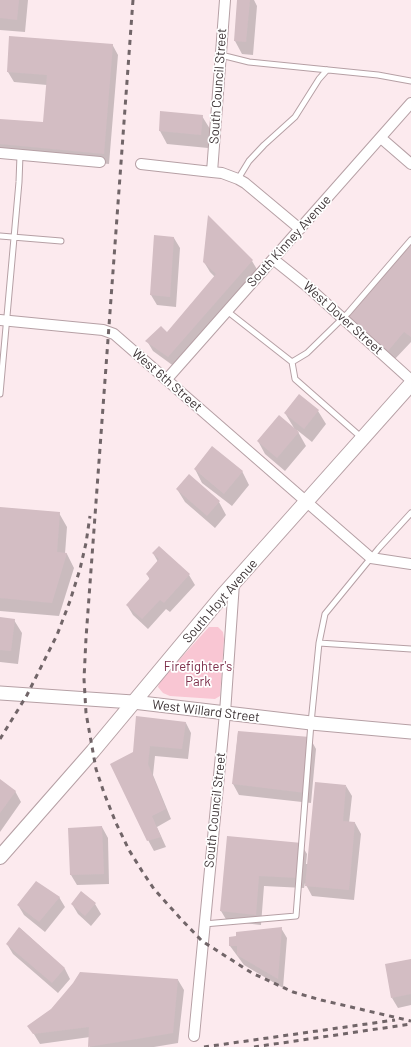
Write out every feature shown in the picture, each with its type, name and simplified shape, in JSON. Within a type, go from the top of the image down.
[{"type":"main road","name":"South Hoyt Avenue","points":[[0,856],[93,751],[234,584],[411,384]]},
{"type":"street","name":"South Council Street","points":[[212,172],[225,0]]},
{"type":"street","name":"South Kinney Avenue","points":[[167,379],[411,103]]},
{"type":"street","points":[[381,138],[411,164]]},
{"type":"street","points":[[0,153],[100,162]]},
{"type":"street","points":[[141,164],[222,173],[238,179],[245,183],[300,229]]},
{"type":"street","name":"West Dover Street","points":[[273,259],[308,287],[411,380]]},
{"type":"street","name":"West 6th Street","points":[[3,320],[108,331],[114,334],[371,558]]},
{"type":"street","points":[[371,558],[411,564]]},
{"type":"street","name":"South Council Street","points":[[194,1036],[225,713],[234,584]]},
{"type":"street","name":"West Willard Street","points":[[0,693],[133,702],[311,723],[411,732]]},
{"type":"lane","points":[[221,55],[249,62],[378,75],[411,81]]},
{"type":"lane","points":[[238,179],[249,161],[295,117],[319,79],[327,70]]},
{"type":"lane","points":[[0,394],[3,320],[14,237],[20,154]]},
{"type":"lane","points":[[0,236],[61,241]]},
{"type":"lane","points":[[292,362],[308,353],[348,312],[411,240]]},
{"type":"lane","points":[[227,311],[292,362],[295,379],[363,439]]},
{"type":"lane","points":[[204,924],[296,916],[311,723],[319,643],[325,614],[371,558],[411,513]]},
{"type":"lane","points":[[319,643],[411,649]]},
{"type":"green space","name":"Firefighter's Park","points":[[209,627],[218,627],[223,632],[224,639],[220,696],[215,699],[170,696],[163,693],[158,687],[160,681]]},
{"type":"building","points":[[0,0],[19,0],[17,20],[0,18]]},
{"type":"building","points":[[237,0],[250,0],[246,42],[234,41]]},
{"type":"building","points":[[9,36],[113,44],[104,154],[0,144],[0,119],[43,122],[47,75],[7,72]]},
{"type":"building","points":[[160,111],[203,115],[201,135],[159,131]]},
{"type":"building","points":[[208,215],[253,260],[168,357],[145,341],[161,326],[167,332],[216,274],[203,262]]},
{"type":"building","points":[[154,235],[174,237],[170,297],[150,295]]},
{"type":"building","points":[[411,244],[411,337],[404,332],[388,351],[348,316]]},
{"type":"building","points":[[299,394],[319,410],[304,429],[284,413]]},
{"type":"building","points":[[279,415],[299,432],[277,458],[257,441]]},
{"type":"building","points":[[212,446],[243,471],[224,494],[194,469]]},
{"type":"building","points":[[189,474],[220,501],[207,516],[176,489]]},
{"type":"building","points":[[0,507],[60,512],[57,552],[67,553],[52,603],[0,598]]},
{"type":"building","points":[[159,546],[190,574],[164,603],[160,600],[142,619],[126,605],[150,578],[146,574],[159,559],[152,553]]},
{"type":"building","points":[[0,617],[15,619],[11,651],[0,650]]},
{"type":"building","points":[[136,716],[186,722],[182,749],[150,746],[148,764],[166,809],[152,816],[161,837],[147,841],[110,764],[133,752]]},
{"type":"building","points":[[238,731],[310,737],[306,793],[232,784]]},
{"type":"building","points":[[0,779],[16,791],[0,813]]},
{"type":"building","points":[[315,782],[346,785],[343,821],[355,822],[349,890],[305,886]]},
{"type":"building","points":[[102,826],[104,874],[70,875],[68,828]]},
{"type":"building","points":[[227,836],[302,843],[299,878],[259,876],[256,915],[220,911]]},
{"type":"building","points":[[36,881],[60,897],[39,922],[17,905]]},
{"type":"building","points":[[81,891],[96,903],[85,916],[71,904]]},
{"type":"building","points":[[19,927],[65,968],[52,983],[6,944]]},
{"type":"building","points":[[282,927],[278,979],[237,955],[237,946],[229,946],[229,937],[236,936],[236,932]]},
{"type":"building","points":[[411,959],[411,994],[391,998],[385,964]]},
{"type":"building","points":[[80,972],[178,979],[173,1033],[88,1047],[89,1027],[33,1034],[27,1026],[51,1009],[73,983]]},
{"type":"railway","points":[[133,0],[84,679],[86,713],[96,769],[116,823],[129,850],[154,889],[202,941],[252,973],[293,992],[411,1021]]},
{"type":"railway","points":[[0,739],[27,695],[57,635],[80,569],[90,516]]},
{"type":"railway","points":[[204,1047],[395,1020]]},
{"type":"railway","points":[[254,1047],[411,1024]]}]
